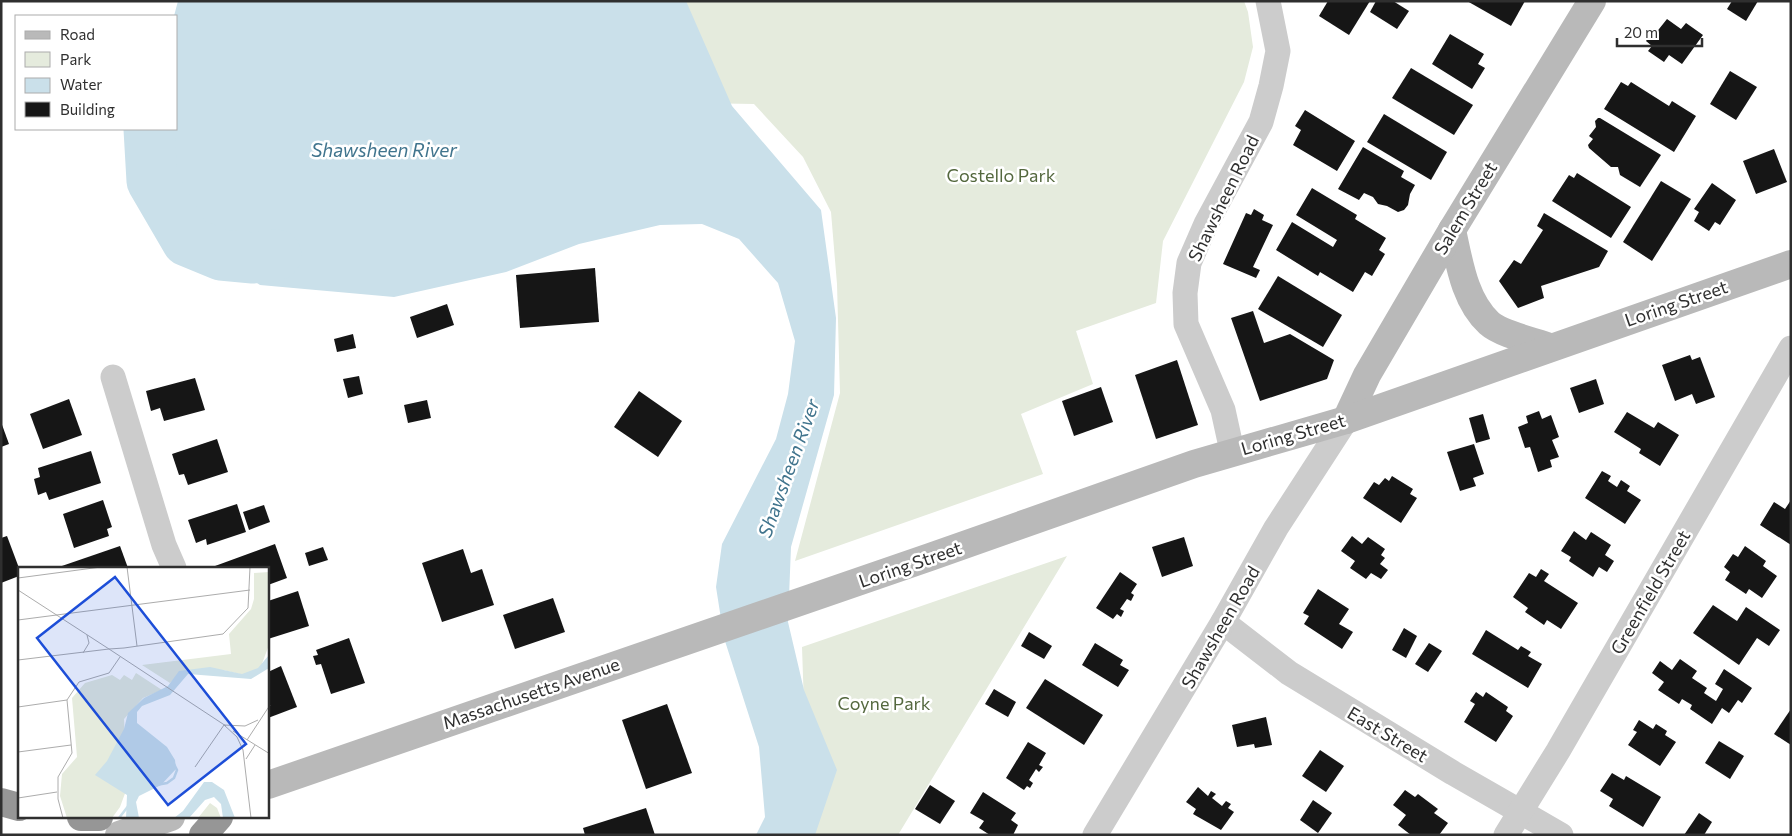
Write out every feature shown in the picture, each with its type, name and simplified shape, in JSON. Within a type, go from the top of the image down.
[{"type":"highway","points":[[1,802],[18,807]]},
{"type":"highway","points":[[203,835],[218,818]]},
{"type":"main road","name":"Salem Street","points":[[1346,420],[1367,375],[1452,230],[1592,1]]},
{"type":"main road","points":[[1452,230],[1465,282],[1477,308],[1489,324],[1550,347]]},
{"type":"main road","name":"Loring Street","points":[[795,603],[1232,451],[1346,420],[1791,264]]},
{"type":"main road","name":"Massachusetts Avenue","points":[[269,785],[795,603]]},
{"type":"main road","points":[[119,835],[168,818]]},
{"type":"street","name":"Shawsheen Road","points":[[1232,451],[1222,410],[1186,324],[1186,292],[1189,263],[1206,224],[1261,122],[1278,51],[1268,1]]},
{"type":"street","name":"Greenfield Street","points":[[1506,835],[1558,751],[1791,348]]},
{"type":"street","points":[[113,376],[164,545],[174,567]]},
{"type":"street","name":"Shawsheen Road","points":[[1095,835],[1223,622],[1276,528],[1346,420]]},
{"type":"street","name":"East Street","points":[[1223,622],[1288,672],[1561,835]]},
{"type":"green space","name":"Costello Park","points":[[256,1],[1244,1],[1248,12],[1253,47],[1244,82],[1163,241],[1156,303],[1076,331],[1093,384],[1021,414],[1043,474],[795,561],[840,393],[837,284],[831,212],[803,157],[754,104],[695,103],[178,129],[178,126]]},
{"type":"green space","name":"Coyne Park","points":[[1067,556],[898,835],[777,835],[806,765],[802,647]]},
{"type":"water","name":"Shawsheen River","points":[[178,1],[686,1],[732,106],[821,210],[836,318],[834,395],[791,547],[788,622],[804,690],[837,770],[815,835],[756,835],[765,817],[759,747],[724,638],[716,587],[722,544],[776,439],[788,394],[795,341],[778,283],[739,239],[702,224],[660,225],[579,244],[506,272],[394,297],[260,285],[197,243],[180,213],[164,166],[164,130],[178,130],[178,15],[174,15]]},
{"type":"building","points":[[1328,1],[1370,1],[1349,35],[1319,16]]},
{"type":"building","points":[[1376,1],[1393,1],[1409,11],[1397,29],[1370,12]]},
{"type":"building","points":[[1467,1],[1525,1],[1511,26]]},
{"type":"building","points":[[1732,1],[1758,1],[1746,21],[1727,9]]},
{"type":"building","points":[[1667,19],[1681,29],[1686,23],[1703,35],[1682,64],[1669,55],[1664,62],[1648,51],[1652,46],[1646,41],[1652,32],[1655,34]]},
{"type":"building","points":[[1450,34],[1484,54],[1478,64],[1485,68],[1472,89],[1432,64]]},
{"type":"building","points":[[1411,68],[1473,105],[1454,135],[1392,98]]},
{"type":"building","points":[[1730,71],[1757,87],[1736,120],[1710,104]]},
{"type":"building","points":[[1621,82],[1628,86],[1631,82],[1669,106],[1672,101],[1696,116],[1674,152],[1604,109]]},
{"type":"building","points":[[1305,110],[1355,141],[1337,171],[1293,145],[1301,130],[1295,126]]},
{"type":"building","points":[[1384,114],[1447,152],[1431,180],[1367,142]]},
{"type":"building","points":[[1598,118],[1661,155],[1640,187],[1620,175],[1618,167],[1611,167],[1589,148],[1588,145],[1593,139],[1589,136],[1596,127],[1595,121]]},
{"type":"building","points":[[1363,147],[1404,171],[1401,177],[1415,185],[1410,194],[1408,205],[1404,210],[1398,212],[1378,204],[1373,197],[1364,193],[1359,200],[1338,189]]},
{"type":"building","points":[[1774,149],[1787,182],[1756,194],[1743,161]]},
{"type":"building","points":[[1577,173],[1631,207],[1611,238],[1552,201],[1569,175],[1574,178]]},
{"type":"building","points":[[1661,181],[1691,199],[1652,261],[1623,242]]},
{"type":"building","points":[[1712,183],[1736,200],[1720,225],[1715,222],[1709,231],[1694,221],[1699,212],[1694,209]]},
{"type":"building","points":[[1312,188],[1357,215],[1355,219],[1386,238],[1379,250],[1385,254],[1372,276],[1365,272],[1353,292],[1320,272],[1318,276],[1276,250],[1292,222],[1333,247],[1337,240],[1296,215]]},
{"type":"building","points":[[1254,209],[1264,215],[1262,220],[1273,225],[1253,267],[1260,270],[1256,278],[1223,264],[1246,213],[1251,215]]},
{"type":"building","points":[[1544,213],[1608,251],[1599,267],[1541,286],[1544,298],[1518,308],[1499,281],[1514,260],[1521,264],[1543,230],[1537,226]]},
{"type":"building","points":[[595,268],[599,322],[520,328],[516,275]]},
{"type":"building","points":[[1278,276],[1342,315],[1323,347],[1258,309]]},
{"type":"building","points":[[447,304],[454,325],[417,338],[410,317]]},
{"type":"building","points":[[1253,311],[1264,343],[1290,334],[1334,360],[1327,379],[1260,401],[1231,318]]},
{"type":"building","points":[[353,334],[356,348],[337,352],[334,339]]},
{"type":"building","points":[[1690,355],[1692,360],[1700,357],[1715,397],[1696,404],[1692,394],[1675,401],[1662,365]]},
{"type":"building","points":[[1177,360],[1198,425],[1156,439],[1135,375]]},
{"type":"building","points":[[359,376],[363,394],[348,398],[343,379]]},
{"type":"building","points":[[195,378],[205,410],[164,421],[160,408],[151,411],[146,391]]},
{"type":"building","points":[[1596,379],[1604,404],[1579,413],[1570,388]]},
{"type":"building","points":[[1101,387],[1113,422],[1074,436],[1062,401]]},
{"type":"building","points":[[639,391],[682,421],[658,457],[614,427]]},
{"type":"building","points":[[69,399],[82,435],[43,449],[30,414]]},
{"type":"building","points":[[427,400],[431,418],[408,423],[404,405]]},
{"type":"building","points":[[1539,411],[1542,419],[1551,415],[1559,437],[1552,440],[1559,457],[1550,460],[1552,467],[1538,472],[1530,447],[1525,448],[1518,427],[1528,423],[1526,416]]},
{"type":"building","points":[[1627,412],[1654,428],[1658,422],[1679,435],[1660,466],[1639,453],[1641,449],[1614,432]]},
{"type":"building","points":[[1483,414],[1490,439],[1476,443],[1469,418]]},
{"type":"building","points":[[1,422],[9,444],[1,447]]},
{"type":"building","points":[[217,439],[228,472],[188,485],[184,474],[179,475],[172,454]]},
{"type":"building","points":[[1474,444],[1484,474],[1473,478],[1476,486],[1460,491],[1447,452]]},
{"type":"building","points":[[91,451],[101,483],[49,500],[46,492],[38,495],[34,479],[40,477],[38,468]]},
{"type":"building","points":[[1602,471],[1611,476],[1608,481],[1617,487],[1621,480],[1630,486],[1627,491],[1641,500],[1625,524],[1585,498]]},
{"type":"building","points":[[1392,476],[1413,489],[1410,494],[1417,498],[1401,523],[1363,498],[1374,482],[1379,485],[1385,478],[1389,481]]},
{"type":"building","points":[[103,500],[112,527],[107,529],[109,536],[74,548],[63,514]]},
{"type":"building","points":[[1791,500],[1791,545],[1760,525],[1774,502],[1785,509]]},
{"type":"building","points":[[237,504],[246,532],[207,545],[206,539],[196,543],[188,520]]},
{"type":"building","points":[[264,505],[270,522],[249,530],[243,512]]},
{"type":"building","points":[[1574,531],[1586,540],[1591,532],[1611,545],[1605,555],[1614,561],[1607,572],[1599,567],[1593,577],[1569,561],[1571,557],[1561,551]]},
{"type":"building","points":[[7,536],[19,567],[18,576],[1,583],[1,538]]},
{"type":"building","points":[[1352,536],[1362,544],[1368,537],[1385,549],[1381,555],[1385,558],[1380,564],[1388,570],[1381,579],[1371,573],[1366,579],[1350,568],[1355,561],[1341,551]]},
{"type":"building","points":[[1184,537],[1193,566],[1162,577],[1152,547]]},
{"type":"building","points":[[275,544],[287,578],[269,585],[269,567],[215,566]]},
{"type":"building","points":[[120,546],[128,567],[59,567]]},
{"type":"building","points":[[1745,546],[1766,561],[1763,566],[1777,576],[1762,598],[1749,589],[1746,594],[1725,580],[1730,572],[1724,567],[1733,554],[1738,557]]},
{"type":"building","points":[[323,547],[328,560],[309,566],[305,553]]},
{"type":"building","points":[[463,549],[471,573],[482,569],[494,605],[442,622],[422,563]]},
{"type":"building","points":[[1541,569],[1549,574],[1544,581],[1578,603],[1561,629],[1547,620],[1544,625],[1525,612],[1528,608],[1513,597],[1529,573],[1536,577]]},
{"type":"building","points":[[1120,572],[1137,584],[1131,593],[1134,595],[1131,601],[1127,599],[1120,609],[1124,611],[1121,617],[1117,614],[1113,619],[1096,608]]},
{"type":"building","points":[[1318,589],[1349,609],[1339,624],[1353,632],[1342,649],[1304,624],[1309,616],[1303,613]]},
{"type":"building","points":[[298,591],[309,626],[269,639],[269,601]]},
{"type":"building","points":[[553,598],[565,632],[515,649],[503,615]]},
{"type":"building","points":[[1713,605],[1737,621],[1746,607],[1780,630],[1769,646],[1757,638],[1739,665],[1693,633]]},
{"type":"building","points":[[1404,628],[1417,636],[1406,658],[1392,650]]},
{"type":"building","points":[[1486,630],[1518,650],[1521,646],[1531,652],[1528,656],[1542,664],[1528,688],[1472,654]]},
{"type":"building","points":[[1029,632],[1052,646],[1044,659],[1021,646]]},
{"type":"building","points":[[349,638],[365,683],[331,694],[321,664],[316,665],[313,656],[318,655],[316,650]]},
{"type":"building","points":[[1095,643],[1123,660],[1120,665],[1129,670],[1118,687],[1082,665]]},
{"type":"building","points":[[1429,643],[1442,651],[1428,672],[1415,664]]},
{"type":"building","points":[[1680,659],[1697,671],[1692,678],[1707,688],[1704,693],[1716,701],[1723,689],[1715,684],[1724,669],[1752,688],[1742,703],[1738,700],[1729,713],[1722,708],[1712,724],[1690,709],[1692,705],[1682,699],[1679,704],[1658,690],[1664,682],[1652,673],[1660,661],[1672,670]]},
{"type":"building","points":[[281,666],[297,707],[269,718],[269,672]]},
{"type":"building","points":[[1045,679],[1103,715],[1084,745],[1026,708]]},
{"type":"building","points":[[994,689],[1016,702],[1008,717],[985,704]]},
{"type":"building","points":[[1476,692],[1483,697],[1486,692],[1508,707],[1506,711],[1513,716],[1496,742],[1464,722],[1475,704],[1470,701]]},
{"type":"building","points":[[667,704],[692,773],[646,789],[622,720]]},
{"type":"building","points":[[1791,709],[1791,745],[1774,734]]},
{"type":"building","points":[[1266,717],[1272,745],[1255,748],[1254,744],[1237,747],[1232,725]]},
{"type":"building","points":[[1639,720],[1653,729],[1656,724],[1667,731],[1665,735],[1676,742],[1660,766],[1628,745],[1637,732],[1633,730]]},
{"type":"building","points":[[1719,741],[1744,756],[1730,779],[1705,763]]},
{"type":"building","points":[[1028,742],[1046,753],[1039,765],[1043,767],[1039,772],[1036,769],[1029,780],[1033,783],[1030,788],[1027,786],[1024,790],[1006,778]]},
{"type":"building","points":[[1320,750],[1344,766],[1326,792],[1302,776]]},
{"type":"building","points":[[1612,773],[1624,780],[1626,776],[1661,797],[1643,827],[1609,806],[1613,799],[1600,791]]},
{"type":"building","points":[[930,785],[955,801],[940,824],[915,809]]},
{"type":"building","points":[[1198,787],[1208,796],[1211,791],[1216,794],[1212,798],[1222,806],[1226,801],[1231,804],[1228,808],[1234,812],[1221,830],[1193,814],[1196,809],[1186,802]]},
{"type":"building","points":[[1405,790],[1415,797],[1418,794],[1438,809],[1434,813],[1448,823],[1439,835],[1411,835],[1398,825],[1406,815],[1393,805]]},
{"type":"building","points":[[983,792],[1016,813],[1011,820],[1018,825],[1013,835],[990,835],[979,828],[984,821],[970,813]]},
{"type":"building","points":[[1313,800],[1332,813],[1318,833],[1300,820]]},
{"type":"building","points":[[646,808],[655,835],[585,835],[583,828]]},
{"type":"building","points":[[1699,813],[1712,822],[1704,835],[1684,835]]},
{"type":"waterway","name":"Shawsheen River","points":[[149,130],[152,181],[187,241],[221,255],[253,258],[276,255]]}]
